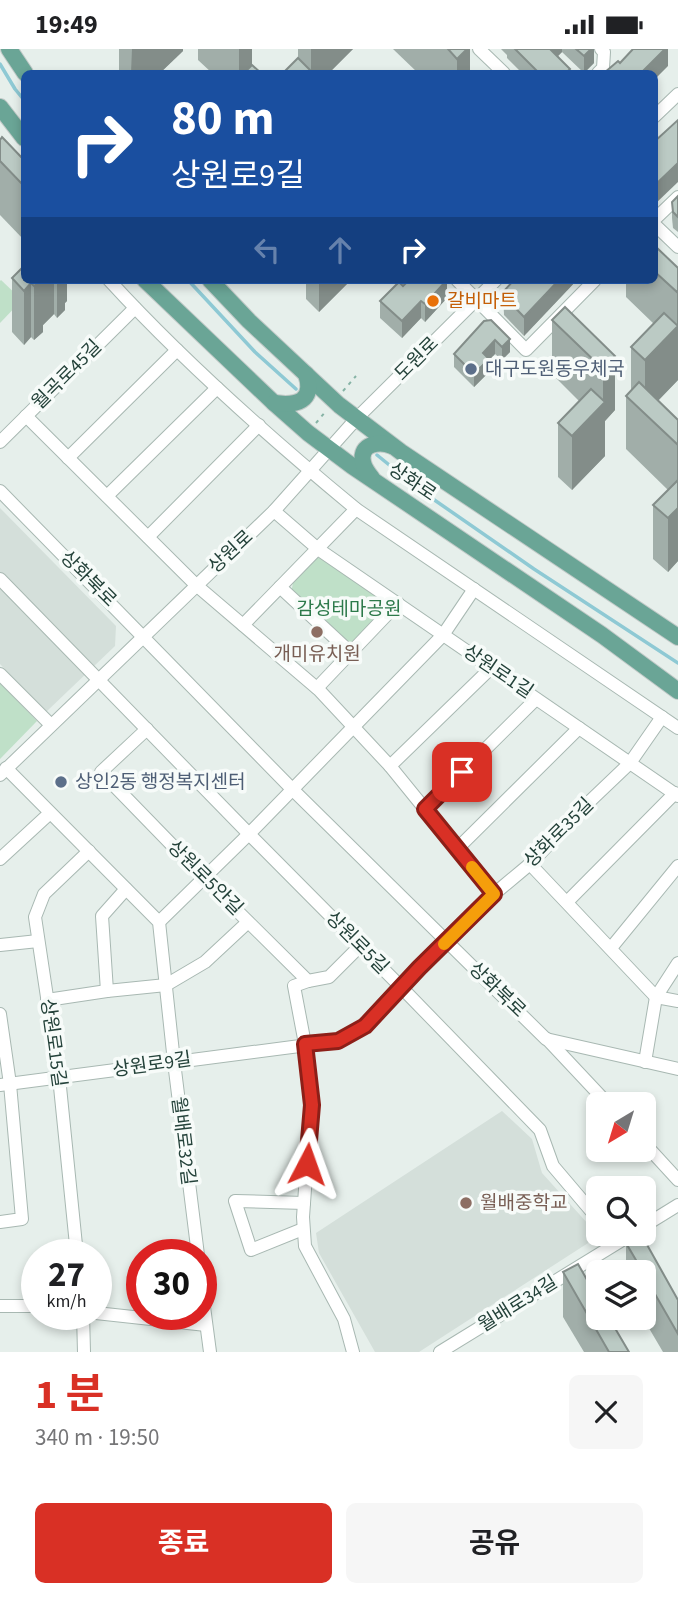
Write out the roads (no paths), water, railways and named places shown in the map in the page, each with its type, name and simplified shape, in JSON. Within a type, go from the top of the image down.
[{"type":"main road","points":[[9,49],[23,70]]},
{"type":"main road","points":[[0,107],[21,134]]},
{"type":"main road","name":"상화로","points":[[149,284],[274,403],[330,450],[602,635],[678,691]]},
{"type":"main road","name":"상화로","points":[[214,284],[334,401],[395,447],[678,637]]},
{"type":"main road","points":[[274,403],[300,401],[308,393],[306,374]]},
{"type":"main road","points":[[374,481],[363,462],[365,449],[372,443],[395,447]]},
{"type":"street","points":[[479,49],[501,70]]},
{"type":"street","points":[[601,49],[604,52],[601,70]]},
{"type":"street","points":[[658,113],[678,94]]},
{"type":"street","points":[[658,218],[678,197]]},
{"type":"street","points":[[658,226],[678,247]]},
{"type":"street","points":[[113,284],[217,388],[356,509],[678,728]]},
{"type":"street","points":[[461,284],[526,350],[591,284]]},
{"type":"street","name":"도원로","points":[[357,418],[492,284]]},
{"type":"street","name":"월곡로45길","points":[[0,442],[135,308]]},
{"type":"street","points":[[68,457],[177,350]]},
{"type":"street","points":[[107,496],[217,388]]},
{"type":"street","points":[[26,416],[196,585],[317,688],[390,766],[494,894]]},
{"type":"street","name":"상원로","points":[[3,771],[274,511],[357,418]]},
{"type":"street","points":[[148,537],[259,425]]},
{"type":"street","name":"상화북로","points":[[0,491],[292,789],[597,1092]]},
{"type":"street","points":[[243,625],[356,509]]},
{"type":"street","name":"상원로1길","points":[[274,511],[318,549],[676,795]]},
{"type":"street","points":[[0,579],[98,679]]},
{"type":"street","points":[[280,587],[351,653]]},
{"type":"street","points":[[3,771],[50,813],[159,922],[443,635],[474,589]]},
{"type":"street","points":[[317,688],[398,603]]},
{"type":"street","points":[[390,766],[491,668]]},
{"type":"street","points":[[0,674],[51,725]]},
{"type":"street","name":"상원로5길","points":[[98,679],[540,1130],[553,1166],[586,1205]]},
{"type":"street","points":[[425,809],[536,698]]},
{"type":"street","name":"상화로35길","points":[[447,941],[494,894],[530,864],[630,763],[662,717]]},
{"type":"street","points":[[457,849],[579,728]]},
{"type":"street","name":"상원로5안길","points":[[147,729],[101,772],[309,981]]},
{"type":"street","points":[[567,902],[676,795]]},
{"type":"street","points":[[0,859],[50,813]]},
{"type":"street","name":"상원로15길","points":[[75,1239],[59,1077],[34,918],[44,894],[89,851]]},
{"type":"street","points":[[530,864],[656,996],[678,1001]]},
{"type":"street","points":[[611,949],[678,866]]},
{"type":"street","points":[[107,991],[102,916],[126,889]]},
{"type":"street","name":"월배로32길","points":[[159,922],[196,1239]]},
{"type":"street","points":[[47,1000],[166,985],[205,962],[248,922]]},
{"type":"street","points":[[0,946],[38,941]]},
{"type":"street","name":"상원로9길","points":[[5,1084],[338,1041],[365,1026],[447,941]]},
{"type":"street","points":[[354,1352],[344,1319],[305,1247],[304,1202],[312,1105],[305,1044],[294,986],[329,977],[360,946]]},
{"type":"street","points":[[645,1062],[656,996],[678,963]]},
{"type":"street","points":[[0,1014],[5,1084],[22,1219],[0,1221]]},
{"type":"street","points":[[546,1039],[678,1069]]},
{"type":"street","points":[[656,1156],[678,1180]]},
{"type":"street","points":[[303,1229],[251,1250],[235,1201],[304,1202]]},
{"type":"street","points":[[656,1219],[678,1205]]},
{"type":"street","name":"월배로34길","points":[[440,1352],[604,1246]]},
{"type":"street","points":[[0,1306],[21,1306]]},
{"type":"street","points":[[83,1330],[84,1352]]},
{"type":"street","points":[[207,1330],[210,1352]]},
{"type":"waterway","points":[[0,64],[21,96]]},
{"type":"waterway","points":[[192,284],[255,352],[296,389]]},
{"type":"waterway","points":[[377,455],[420,490],[534,569],[678,663]]},
{"type":"place","name":"갈비마트","points":[[433,301]]},
{"type":"place","name":"대구도원동우체국","points":[[471,369]]},
{"type":"place","name":"개미유치원","points":[[317,632]]},
{"type":"place","name":"상인2동 행정복지센터","points":[[61,782]]},
{"type":"place","name":"월배중학교","points":[[466,1203]]},
{"type":"park label","name":"감성테마공원","points":[[349,609]]}]
